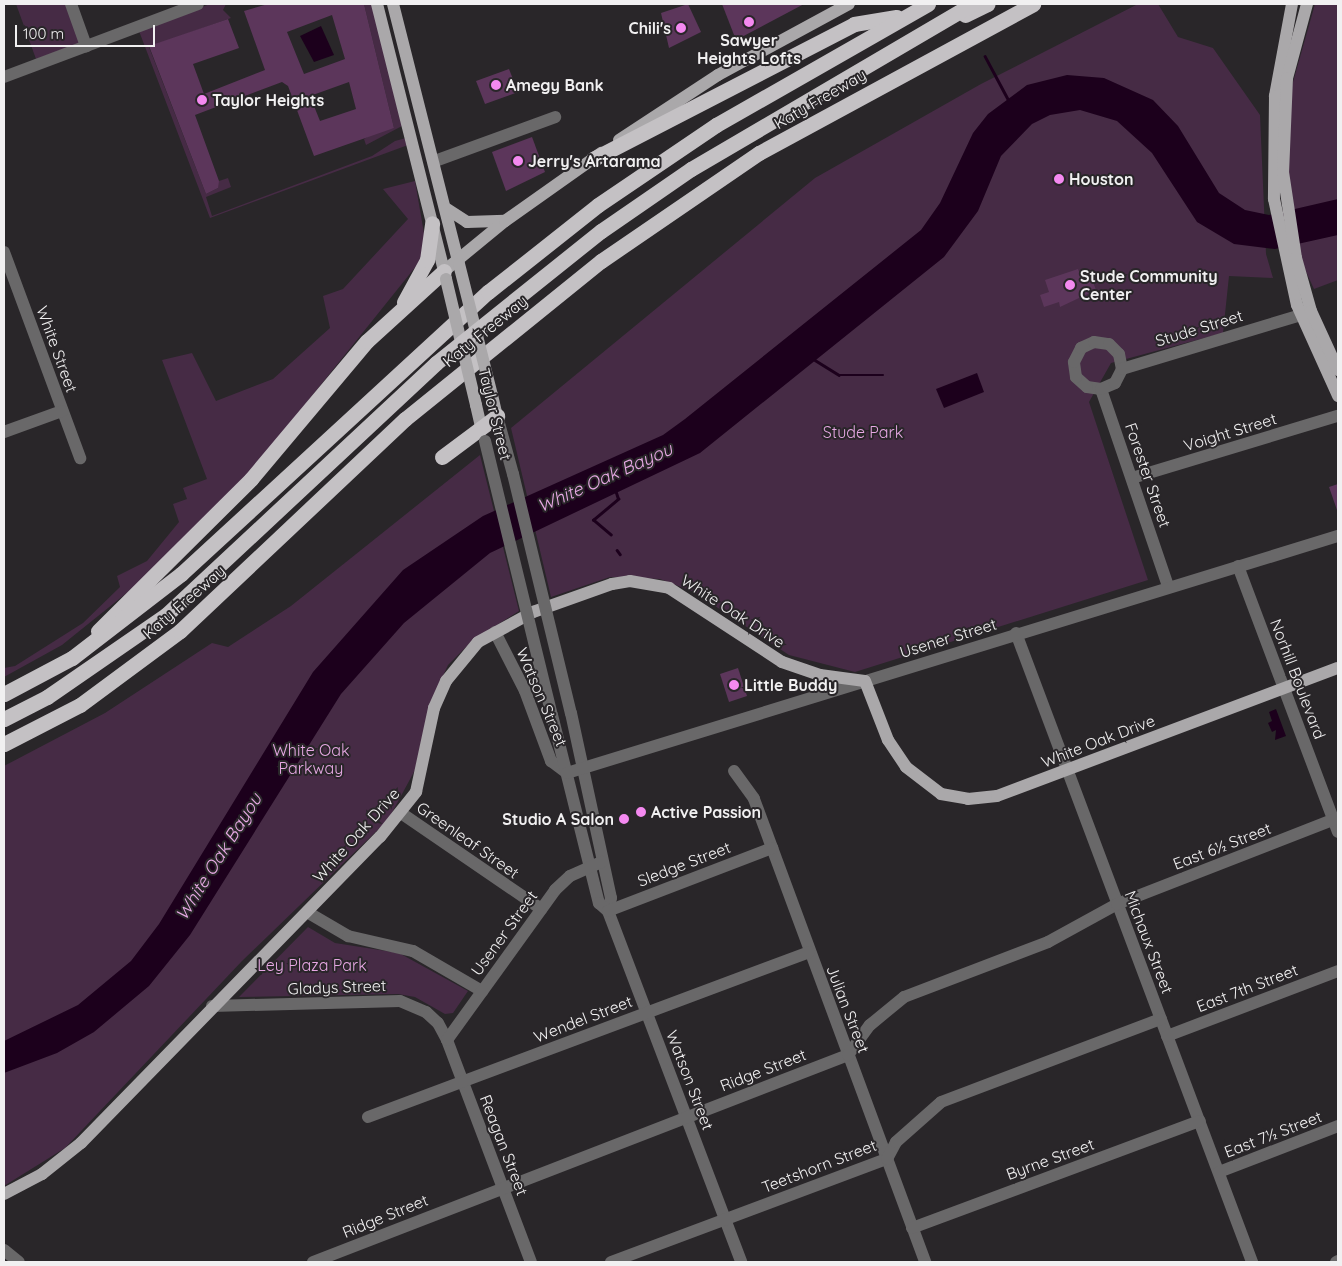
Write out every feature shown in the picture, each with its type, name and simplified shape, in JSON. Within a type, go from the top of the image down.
[{"type":"highway","name":"Katy Freeway","points":[[4,694],[86,646],[181,574],[543,246],[708,130],[928,4]]},
{"type":"highway","points":[[4,719],[55,692],[166,614],[436,362],[601,231],[691,169],[843,76],[972,4]]},
{"type":"highway","points":[[919,35],[988,4]]},
{"type":"highway","name":"Katy Freeway","points":[[4,744],[80,705],[180,631],[405,419],[600,261],[760,153],[929,58],[1033,4]]},
{"type":"highway","points":[[593,159],[854,24],[906,15]]},
{"type":"highway","points":[[400,309],[427,260],[432,223]]},
{"type":"highway","points":[[86,646],[107,618],[251,479],[367,340],[400,309],[445,275]]},
{"type":"highway","points":[[442,457],[499,423]]},
{"type":"main road","name":"Taylor Street","points":[[377,4],[483,434]]},
{"type":"main road","name":"Taylor Street","points":[[393,4],[435,161],[499,423]]},
{"type":"main road","points":[[445,275],[504,221],[593,159],[718,76],[849,4]]},
{"type":"main road","points":[[1292,4],[1281,48],[1277,138],[1288,226],[1302,307],[1338,396]]},
{"type":"main road","points":[[1277,138],[1287,78],[1307,4]]},
{"type":"main road","points":[[392,64],[408,58]]},
{"type":"main road","points":[[447,209],[467,222],[504,221]]},
{"type":"main road","points":[[1302,307],[1338,370]]},
{"type":"main road","name":"White Oak Drive","points":[[4,1194],[42,1174],[81,1143],[401,813],[421,777],[434,708],[446,680],[465,655],[495,632],[585,592],[630,581],[644,582],[686,596],[759,649],[820,675],[865,681],[896,754],[916,778],[941,794],[968,799],[997,796],[1068,776],[1338,668]]},
{"type":"street","points":[[71,4],[86,46]]},
{"type":"street","points":[[4,77],[198,4]]},
{"type":"street","points":[[435,161],[555,117]]},
{"type":"street","name":"White Street","points":[[4,252],[80,458]]},
{"type":"street","name":"Stude Street","points":[[1122,369],[1302,307]]},
{"type":"street","points":[[1094,342],[1109,344],[1119,354],[1122,369],[1115,382],[1101,389],[1087,387],[1076,377],[1074,362],[1081,348],[1094,342]]},
{"type":"street","name":"Forester Street","points":[[1101,389],[1168,586]]},
{"type":"street","points":[[4,432],[62,411]]},
{"type":"street","name":"Voight Street","points":[[1132,478],[1338,416]]},
{"type":"street","name":"Taylor Street","points":[[499,423],[571,712],[582,769]]},
{"type":"street","name":"Taylor Street","points":[[483,434],[567,773]]},
{"type":"street","name":"Usener Street","points":[[567,773],[824,695],[1168,586],[1338,536]]},
{"type":"street","name":"Norhill Boulevard","points":[[1238,566],[1337,823]]},
{"type":"street","name":"Watson Street","points":[[495,632],[525,691],[551,761],[567,773],[599,903],[608,911],[741,1262]]},
{"type":"street","name":"Michaux Street","points":[[1016,634],[1252,1262]]},
{"type":"street","points":[[820,675],[824,695]]},
{"type":"street","name":"Watson Street","points":[[582,769],[611,898],[608,911]]},
{"type":"street","name":"Julian Street","points":[[734,771],[754,799],[925,1262]]},
{"type":"street","name":"Greenleaf Street","points":[[401,813],[541,909]]},
{"type":"street","name":"East 6½ Street","points":[[1117,904],[1337,823]]},
{"type":"street","name":"Sledge Street","points":[[608,911],[772,848]]},
{"type":"street","name":"Usener Street","points":[[447,1040],[541,909],[570,876],[589,866],[602,862]]},
{"type":"street","points":[[848,1055],[870,1025],[895,1001],[1048,942],[1117,904]]},
{"type":"street","points":[[307,912],[348,936],[414,951],[482,992]]},
{"type":"street","name":"Wendel Street","points":[[368,1117],[809,952]]},
{"type":"street","name":"East 7th Street","points":[[1167,1036],[1338,971]]},
{"type":"street","name":"Gladys Street","points":[[212,1006],[400,1001],[426,1012],[438,1023],[447,1040]]},
{"type":"street","name":"Teetshorn Street","points":[[611,1262],[887,1159],[896,1142],[941,1102],[1160,1019]]},
{"type":"street","name":"Reagan Street","points":[[447,1040],[531,1262]]},
{"type":"street","name":"Ridge Street","points":[[317,1262],[502,1186],[848,1055]]},
{"type":"street","name":"Byrne Street","points":[[912,1228],[1200,1121]]},
{"type":"street","name":"East 7½ Street","points":[[1219,1172],[1338,1126]]},
{"type":"street","points":[[4,1250],[19,1262]]},
{"type":"green space","points":[[16,4],[65,4],[81,43],[36,59]]},
{"type":"green space","points":[[210,4],[226,4],[223,10],[231,18],[149,47],[206,194],[218,188],[216,182],[228,178],[231,187],[206,197],[212,216],[372,156],[395,141],[406,138],[408,145],[210,218],[139,31]]},
{"type":"green space","points":[[364,4],[372,4],[402,126],[366,145],[364,139],[378,130],[394,128]]},
{"type":"green space","name":"Stude Park","points":[[1138,4],[1158,4],[1178,37],[1213,48],[1260,115],[1266,254],[1273,278],[1229,276],[1223,333],[1111,363],[1089,402],[1148,580],[855,672],[789,655],[694,592],[660,579],[610,577],[551,597],[511,428],[815,178],[981,84]]},
{"type":"green space","points":[[1315,4],[1338,4],[1338,280],[1314,289],[1302,263],[1286,158],[1291,89]]},
{"type":"green space","points":[[415,181],[425,239],[421,260],[254,468],[159,567],[62,645],[4,677],[4,668],[15,666],[83,623],[120,587],[117,576],[147,561],[179,522],[173,504],[187,499],[183,488],[207,479],[162,360],[192,353],[216,401],[273,379],[330,328],[323,296],[343,289],[408,219],[383,189]]},
{"type":"green space","name":"White Oak Parkway","points":[[480,455],[519,611],[473,640],[448,665],[429,706],[415,770],[388,820],[242,961],[65,1148],[4,1186],[4,766],[105,713],[212,643],[228,647],[291,606]]},
{"type":"green space","name":"Ley Plaza Park","points":[[308,927],[335,943],[399,953],[468,991],[453,1013],[445,1014],[415,997],[398,994],[239,997]]},
{"type":"water","points":[[321,26],[334,55],[314,62],[300,36]]},
{"type":"water","name":"White Oak Bayou","points":[[1067,75],[1104,78],[1153,100],[1178,126],[1219,193],[1245,210],[1269,215],[1338,199],[1338,235],[1275,249],[1234,244],[1197,222],[1152,153],[1117,121],[1080,110],[1050,115],[1032,124],[1001,156],[978,211],[944,257],[700,453],[490,553],[404,623],[341,694],[190,935],[149,986],[94,1032],[57,1053],[4,1073],[4,1041],[78,1005],[131,961],[159,924],[313,672],[403,570],[483,516],[663,435],[685,419],[921,230],[940,203],[973,133],[988,114],[1027,85]]},
{"type":"water","points":[[977,373],[984,392],[944,408],[936,389]]},
{"type":"water","points":[[1276,709],[1286,736],[1275,740],[1276,730],[1272,732],[1268,723],[1272,721],[1269,712]]},
{"type":"building","name":"Taylor Heights","points":[[268,4],[364,4],[394,128],[314,156],[288,86],[282,82],[195,115],[219,181],[218,188],[206,194],[149,46],[228,19],[239,48],[193,64],[204,94],[265,70],[244,11]],"holes":[[[332,15],[345,59],[304,74],[287,32]],[[349,82],[356,109],[320,121],[310,96]]]},
{"type":"building","name":"Chili's","points":[[688,4],[701,32],[669,48],[661,13]]},
{"type":"building","name":"Sawyer Heights Lofts","points":[[722,4],[804,4],[736,40]]},
{"type":"building","name":"Amegy Bank","points":[[509,69],[518,92],[485,104],[476,81]]},
{"type":"building","name":"Jerry's Artarama","points":[[532,137],[545,172],[506,191],[492,152]]},
{"type":"building","name":"Stude Community Center","points":[[1078,269],[1082,280],[1091,277],[1096,290],[1060,307],[1059,302],[1044,307],[1040,295],[1049,292],[1045,280]]},
{"type":"building","points":[[1338,484],[1338,510],[1337,510],[1329,487]]},
{"type":"building","name":"Little Buddy","points":[[738,668],[747,696],[729,702],[720,674]]},
{"type":"waterway","points":[[985,56],[1008,99]]},
{"type":"waterway","points":[[815,360],[839,375],[883,375]]},
{"type":"waterway","name":"White Oak Bayou","points":[[611,535],[593,520],[618,499],[615,490]]},
{"type":"waterway","points":[[617,550],[620,554]]},
{"type":"place","name":"Sawyer Heights Lofts","points":[[749,22]]},
{"type":"place","name":"Chili's","points":[[681,28]]},
{"type":"place","name":"Amegy Bank","points":[[496,85]]},
{"type":"place","name":"Taylor Heights","points":[[202,100]]},
{"type":"place","name":"Jerry's Artarama","points":[[518,161]]},
{"type":"place","name":"Houston","points":[[1059,179]]},
{"type":"place","name":"Stude Community Center","points":[[1070,285]]},
{"type":"place","name":"Little Buddy","points":[[734,685]]},
{"type":"place","name":"Active Passion","points":[[641,812]]},
{"type":"place","name":"Studio A Salon","points":[[624,819]]}]
